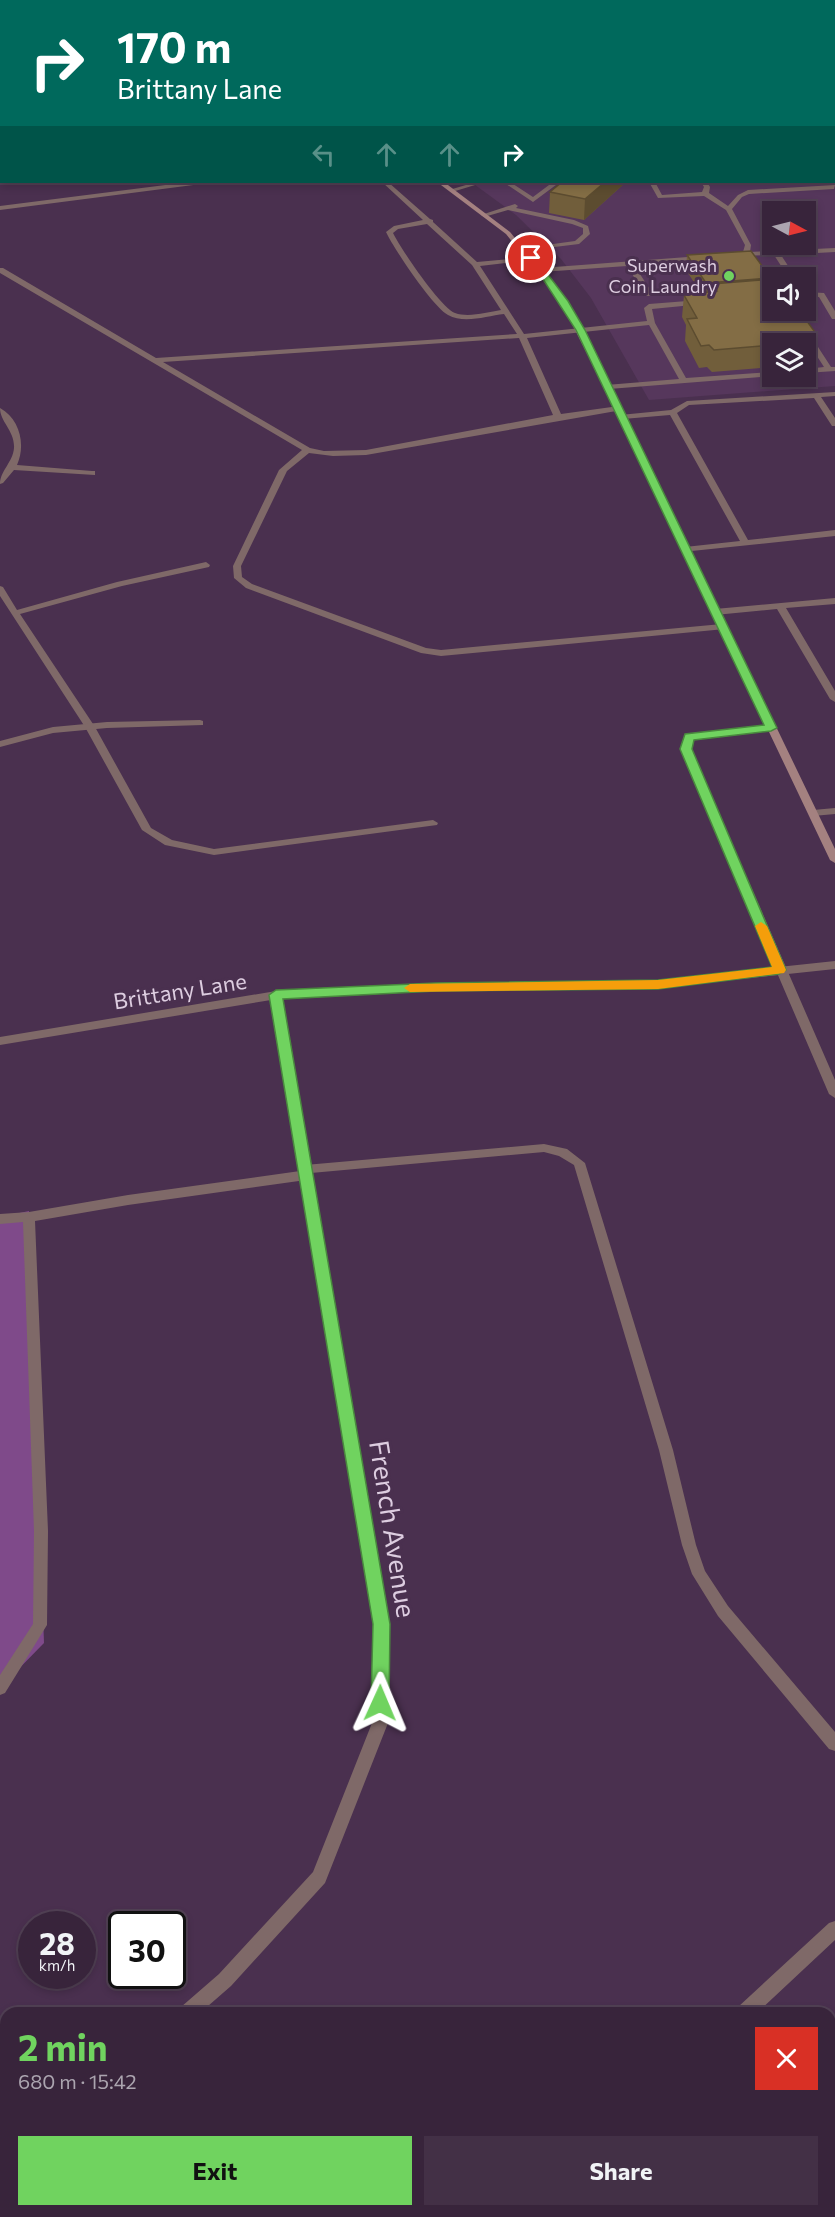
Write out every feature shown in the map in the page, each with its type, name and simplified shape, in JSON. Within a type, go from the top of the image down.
[{"type":"street","points":[[0,208],[145,184],[173,183]]},
{"type":"street","points":[[387,183],[475,264],[522,336],[558,417]]},
{"type":"street","points":[[442,183],[508,233],[541,270],[581,330],[835,860]]},
{"type":"street","points":[[452,190],[478,183]]},
{"type":"street","points":[[510,183],[533,200]]},
{"type":"street","points":[[484,215],[533,200],[556,183]]},
{"type":"street","points":[[653,183],[660,197],[705,194],[729,209],[748,245],[746,254]]},
{"type":"street","points":[[705,183],[707,187],[705,194]]},
{"type":"street","points":[[729,209],[746,189],[833,186]]},
{"type":"street","points":[[508,208],[574,222],[586,227],[587,234],[577,243],[524,250]]},
{"type":"street","points":[[431,221],[396,226],[389,232],[440,305],[452,315],[466,316],[507,311]]},
{"type":"street","points":[[816,251],[835,250]]},
{"type":"street","points":[[723,256],[762,253]]},
{"type":"street","points":[[541,270],[711,257]]},
{"type":"street","points":[[475,264],[531,258]]},
{"type":"street","points":[[629,263],[649,294]]},
{"type":"street","points":[[0,270],[307,450],[348,455],[558,417],[621,412],[673,412],[680,405],[687,403],[835,394]]},
{"type":"street","points":[[816,294],[821,295],[835,317]]},
{"type":"street","points":[[684,381],[651,323],[648,308],[706,301]]},
{"type":"street","points":[[798,321],[832,369]]},
{"type":"street","points":[[155,360],[522,336],[651,323]]},
{"type":"street","points":[[816,370],[832,369]]},
{"type":"street","points":[[609,387],[762,375]]},
{"type":"street","points":[[816,395],[835,424]]},
{"type":"street","points":[[0,410],[13,423],[19,435],[20,448],[12,467],[0,481]]},
{"type":"street","points":[[673,412],[745,542]]},
{"type":"street","points":[[307,450],[284,470],[237,566],[238,578],[249,586],[424,651],[441,653],[722,627]]},
{"type":"street","points":[[12,467],[92,474]]},
{"type":"street","points":[[685,550],[835,533]]},
{"type":"street","points":[[15,613],[120,584],[206,565]]},
{"type":"street","points":[[0,589],[90,727],[147,830],[169,843],[214,852],[433,823]]},
{"type":"street","points":[[716,612],[835,601]]},
{"type":"street","points":[[780,606],[835,699]]},
{"type":"street","points":[[0,744],[53,730],[200,723]]},
{"type":"street","points":[[771,728],[688,737],[686,749],[779,970],[835,1094]]},
{"type":"street","points":[[813,813],[835,811]]},
{"type":"street","name":"Brittany Lane","points":[[0,1041],[276,995],[436,987],[658,984],[835,965]]},
{"type":"street","name":"French Avenue","points":[[194,2007],[225,1980],[318,1877],[380,1723],[382,1624],[276,995]]},
{"type":"street","points":[[0,1219],[29,1217],[306,1172],[544,1148],[563,1152],[579,1163],[666,1450],[689,1545],[699,1574],[723,1611],[835,1744]]},
{"type":"street","points":[[0,1688],[40,1625],[41,1531],[29,1217]]},
{"type":"street","points":[[750,2007],[835,1929]]},
{"type":"shaded area","points":[[472,183],[835,183],[835,386],[649,400],[591,298],[561,259],[516,215]]},
{"type":"shaded area","points":[[29,1211],[44,1643],[0,1688],[0,1217]]},
{"type":"building","points":[[561,183],[604,183],[585,199],[550,192]]},
{"type":"building","points":[[751,251],[763,267],[762,279],[706,283],[687,255]]},
{"type":"building","points":[[762,280],[762,321],[807,321],[816,333],[762,333],[762,346],[714,350],[709,345],[701,346],[687,319],[697,318],[684,295],[717,291],[712,284]]},
{"type":"slow traffic","points":[[410,988],[658,984],[779,970],[761,926]]},
{"type":"place","name":"Superwash Coin Laundry","points":[[729,276]]},
{"type":"route","points":[[380,1703],[382,1624],[276,995],[436,987],[658,984],[779,970],[686,749],[688,737],[771,728],[581,330],[565,303],[531,258]]}]
